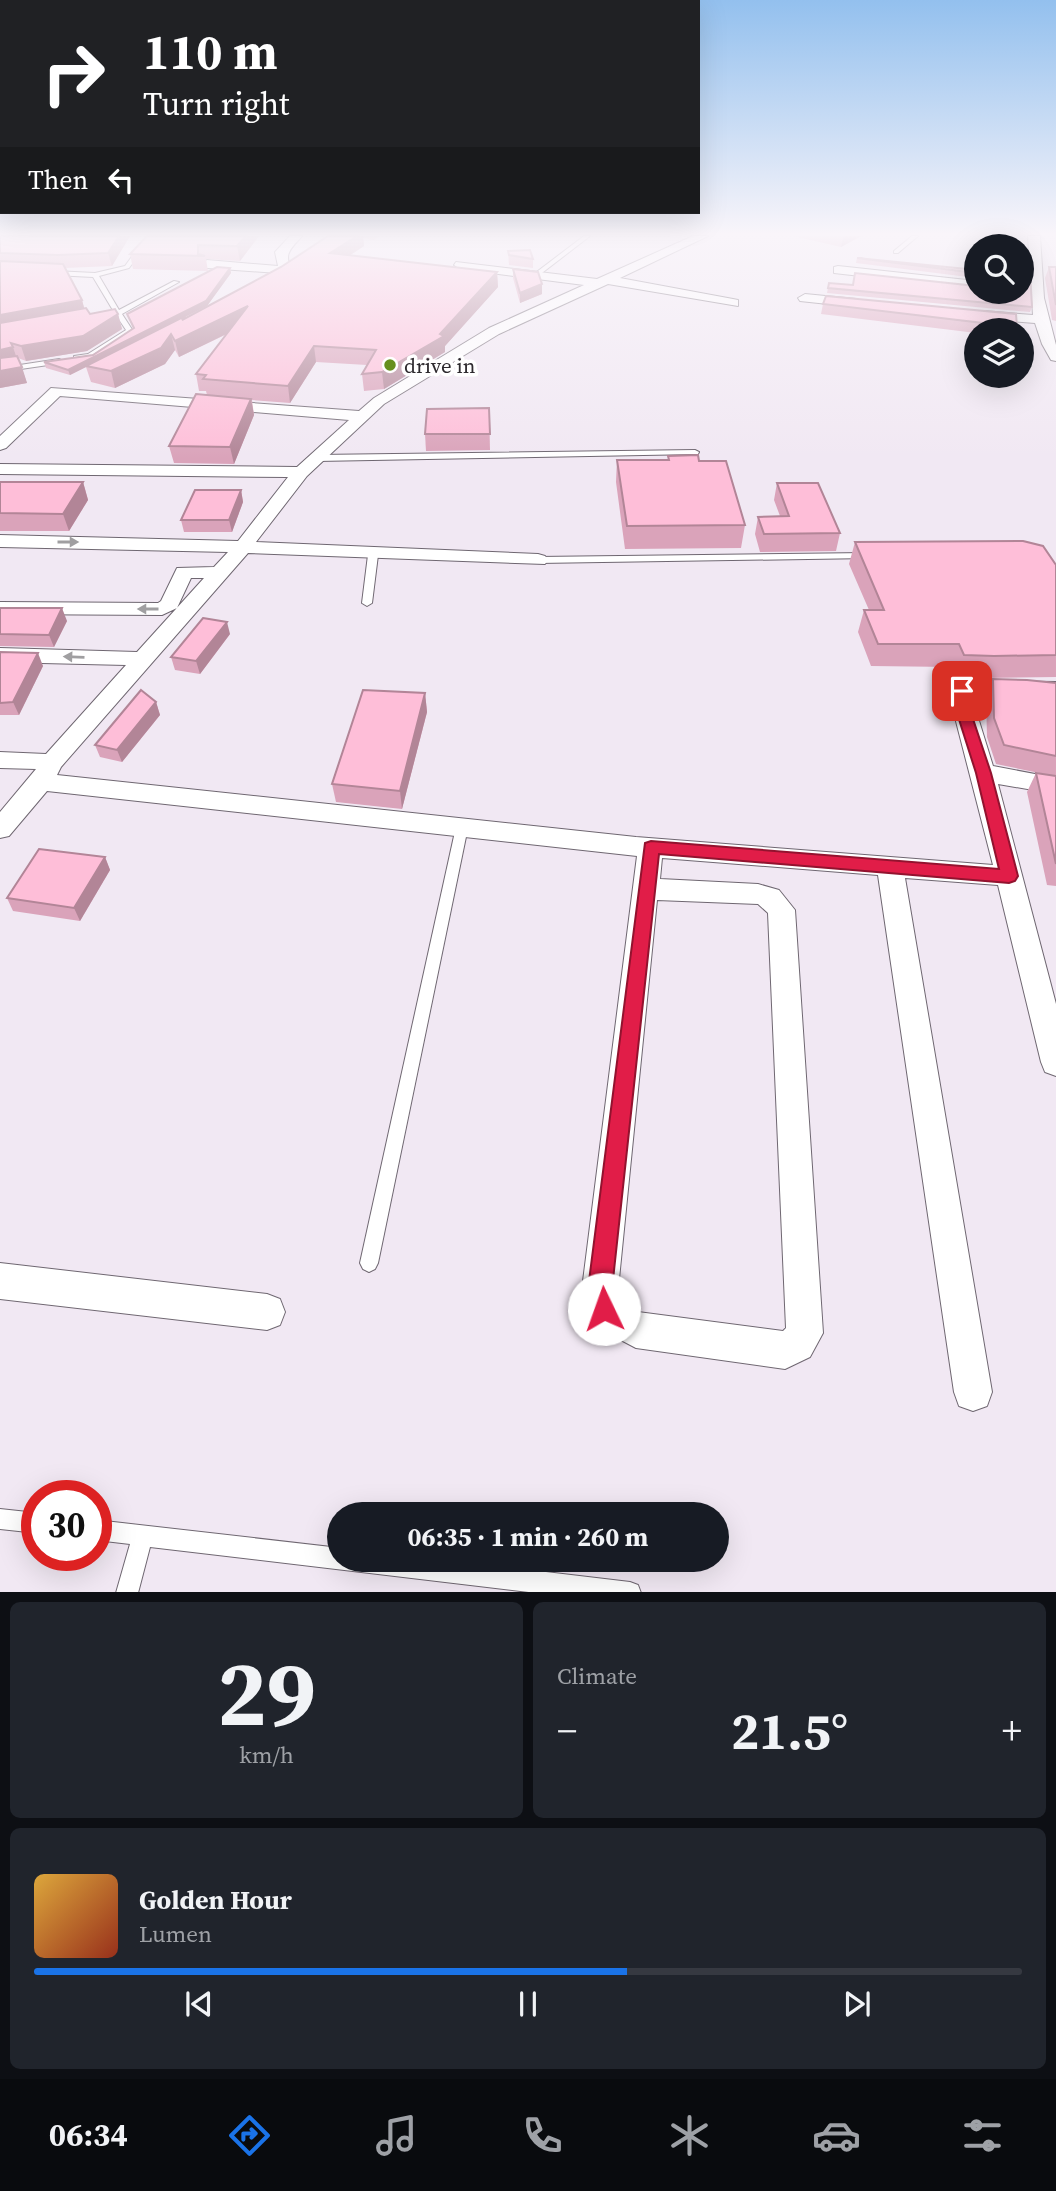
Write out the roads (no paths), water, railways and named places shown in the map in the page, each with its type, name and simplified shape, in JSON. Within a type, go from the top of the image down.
[{"type":"street","points":[[0,829],[142,659],[241,549],[300,472],[379,401],[494,331],[538,310]]},
{"type":"street","points":[[970,314],[1047,325],[1056,357]]},
{"type":"street","points":[[0,445],[57,391],[81,378]]},
{"type":"street","points":[[57,391],[364,416]]},
{"type":"street","points":[[0,469],[300,472]]},
{"type":"street","points":[[0,541],[194,545],[373,555],[538,560]]},
{"type":"street","points":[[0,608],[162,608],[170,604],[194,545]]},
{"type":"street","points":[[184,572],[219,573]]},
{"type":"street","points":[[0,655],[142,659]]},
{"type":"street","points":[[1056,689],[977,688],[962,691],[964,713],[983,773],[1056,1062]]},
{"type":"street","points":[[0,760],[46,772],[462,827],[651,847],[1009,876]]},
{"type":"street","points":[[983,773],[1056,786]]},
{"type":"street","points":[[645,888],[758,894],[770,897],[781,910],[805,1333],[797,1344],[785,1350],[636,1330],[615,1320],[604,1309],[600,1289],[645,888],[651,847]]},
{"type":"street","points":[[890,865],[973,1392]]},
{"type":"street","points":[[0,1281],[267,1312]]},
{"type":"lane","points":[[0,370],[90,356],[130,331],[116,310]]},
{"type":"lane","points":[[92,318],[123,310]]},
{"type":"lane","points":[[317,458],[695,452]]},
{"type":"lane","points":[[367,603],[373,555]]},
{"type":"lane","points":[[538,560],[876,556]]},
{"type":"lane","points":[[369,1263],[462,827]]},
{"type":"lane","points":[[0,1519],[21,1521]]},
{"type":"lane","points":[[112,1532],[327,1557]]},
{"type":"lane","points":[[127,1592],[143,1536]]},
{"type":"lane","points":[[457,1572],[630,1592]]},
{"type":"place","name":"drive in","points":[[390,365]]}]
